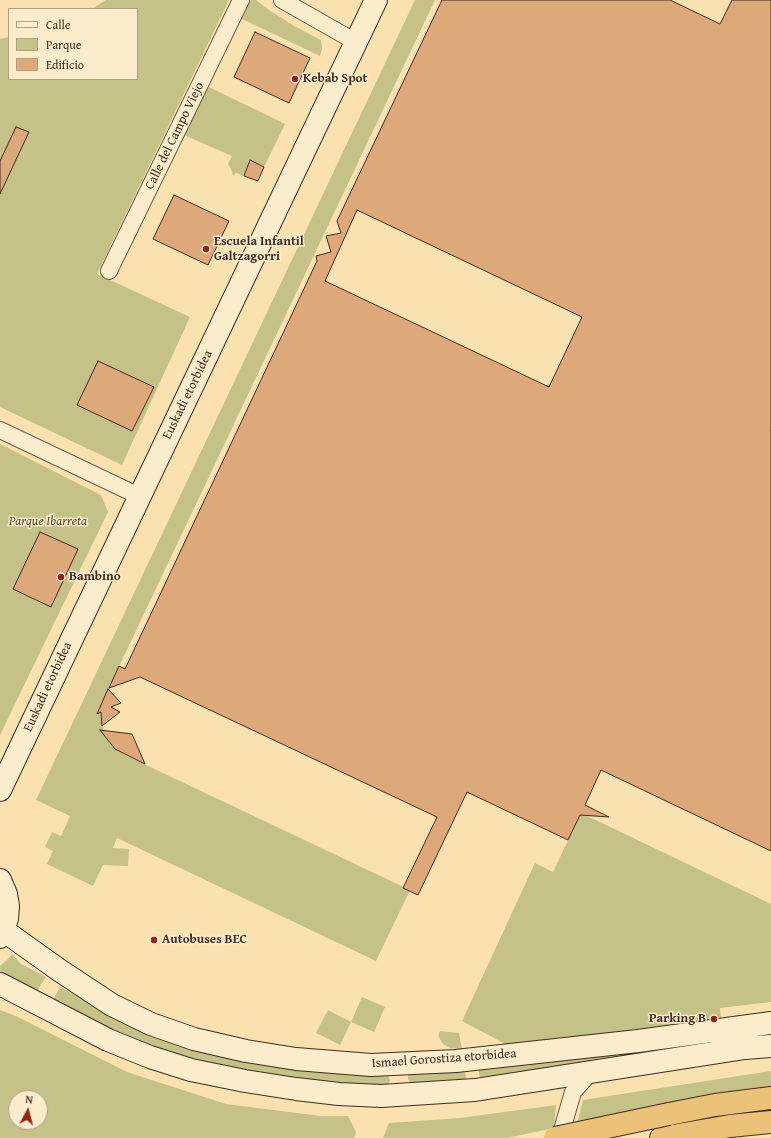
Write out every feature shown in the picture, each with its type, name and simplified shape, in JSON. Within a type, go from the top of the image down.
[{"type":"highway","points":[[559,1134],[715,1105],[771,1098]]},
{"type":"highway","points":[[666,1137],[730,1126],[771,1122]]},
{"type":"main road","name":"Euskadi etorbidea","points":[[0,790],[376,0]]},
{"type":"main road","points":[[0,880],[6,894],[8,906],[7,919],[2,933]]},
{"type":"main road","name":"Ismael Gorostiza etorbidea","points":[[2,933],[112,1005],[151,1024],[194,1040],[246,1051],[296,1059],[371,1065],[456,1061],[638,1041],[771,1023]]},
{"type":"main road","points":[[0,984],[108,1040],[150,1057],[191,1070],[245,1082],[339,1094],[381,1096],[467,1091],[745,1048],[771,1046]]},
{"type":"street","name":"Calle del Campo Viejo","points":[[109,272],[241,0]]},
{"type":"street","points":[[282,0],[356,42]]},
{"type":"street","points":[[0,430],[140,496]]},
{"type":"street","points":[[559,1134],[573,1092],[590,1073]]},
{"type":"green space","points":[[106,0],[229,0],[97,274],[190,317],[122,465],[0,407],[0,39],[8,37],[8,80],[138,80],[138,8],[94,8]]},
{"type":"green space","points":[[250,0],[256,0],[294,26],[321,40],[322,49],[320,56],[242,19]]},
{"type":"green space","points":[[415,0],[435,0],[101,705],[104,735],[115,749],[125,755],[410,890],[376,961],[117,838],[113,848],[129,849],[128,866],[103,865],[93,886],[47,864],[53,851],[45,847],[52,832],[61,836],[70,816],[36,800]]},
{"type":"green space","points":[[207,86],[285,124],[264,167],[250,161],[244,176],[236,173],[233,176],[228,164],[232,156],[184,135]]},
{"type":"green space","name":"Parque Ibarreta","points":[[0,444],[101,495],[108,512],[0,735]]},
{"type":"green space","points":[[581,813],[771,904],[771,1002],[720,1008],[721,1019],[507,1045],[462,1021],[535,863],[553,872]]},
{"type":"green space","points":[[12,954],[21,964],[46,977],[36,993],[0,971],[0,966]]},
{"type":"green space","points":[[60,987],[98,1007],[388,1075],[390,1080],[389,1084],[333,1085],[219,1069],[151,1048],[52,1002]]},
{"type":"green space","points":[[362,997],[385,1007],[374,1032],[351,1022]]},
{"type":"green space","points":[[0,1010],[18,1017],[127,1072],[226,1104],[321,1116],[348,1116],[356,1132],[354,1138],[0,1138]]},
{"type":"green space","points":[[328,1010],[351,1022],[340,1045],[316,1033]]},
{"type":"green space","points":[[771,1028],[771,1040],[480,1080],[478,1065]]},
{"type":"green space","points":[[440,1031],[459,1033],[462,1049],[450,1048],[443,1044],[438,1036]]},
{"type":"green space","points":[[464,1066],[467,1083],[411,1084],[408,1079],[408,1074]]},
{"type":"green space","points":[[771,1071],[771,1089],[577,1124],[583,1100]]},
{"type":"green space","points":[[556,1105],[554,1128],[507,1138],[383,1138],[389,1123],[460,1118]]},
{"type":"building","points":[[442,0],[670,0],[720,24],[732,0],[771,0],[771,851],[601,770],[585,805],[609,817],[580,815],[568,840],[467,792],[418,895],[403,888],[437,817],[140,677],[109,688],[119,666],[125,669],[317,261],[316,256],[331,252],[326,236],[341,233],[337,221]],"holes":[[[357,210],[582,317],[549,387],[325,281]]]},
{"type":"building","points":[[255,32],[310,58],[289,103],[234,77]]},
{"type":"building","points":[[16,127],[29,132],[0,194],[0,161]]},
{"type":"building","points":[[250,160],[264,167],[258,181],[244,176]]},
{"type":"building","points":[[174,195],[229,221],[208,265],[153,239]]},
{"type":"building","points":[[98,361],[154,387],[132,431],[77,405]]},
{"type":"building","points":[[40,532],[78,549],[51,607],[13,589]]},
{"type":"building","points":[[108,689],[121,703],[111,707],[120,712],[102,726],[101,712],[97,714]]},
{"type":"building","points":[[100,730],[132,734],[145,764],[115,749]]},
{"type":"place","name":"Kebab Spot","points":[[295,79]]},
{"type":"place","name":"Escuela Infantil Galtzagorri","points":[[206,249]]},
{"type":"place","name":"Bambino","points":[[61,577]]},
{"type":"place","name":"Autobuses BEC","points":[[154,940]]},
{"type":"place","name":"Parking B","points":[[714,1019]]}]
